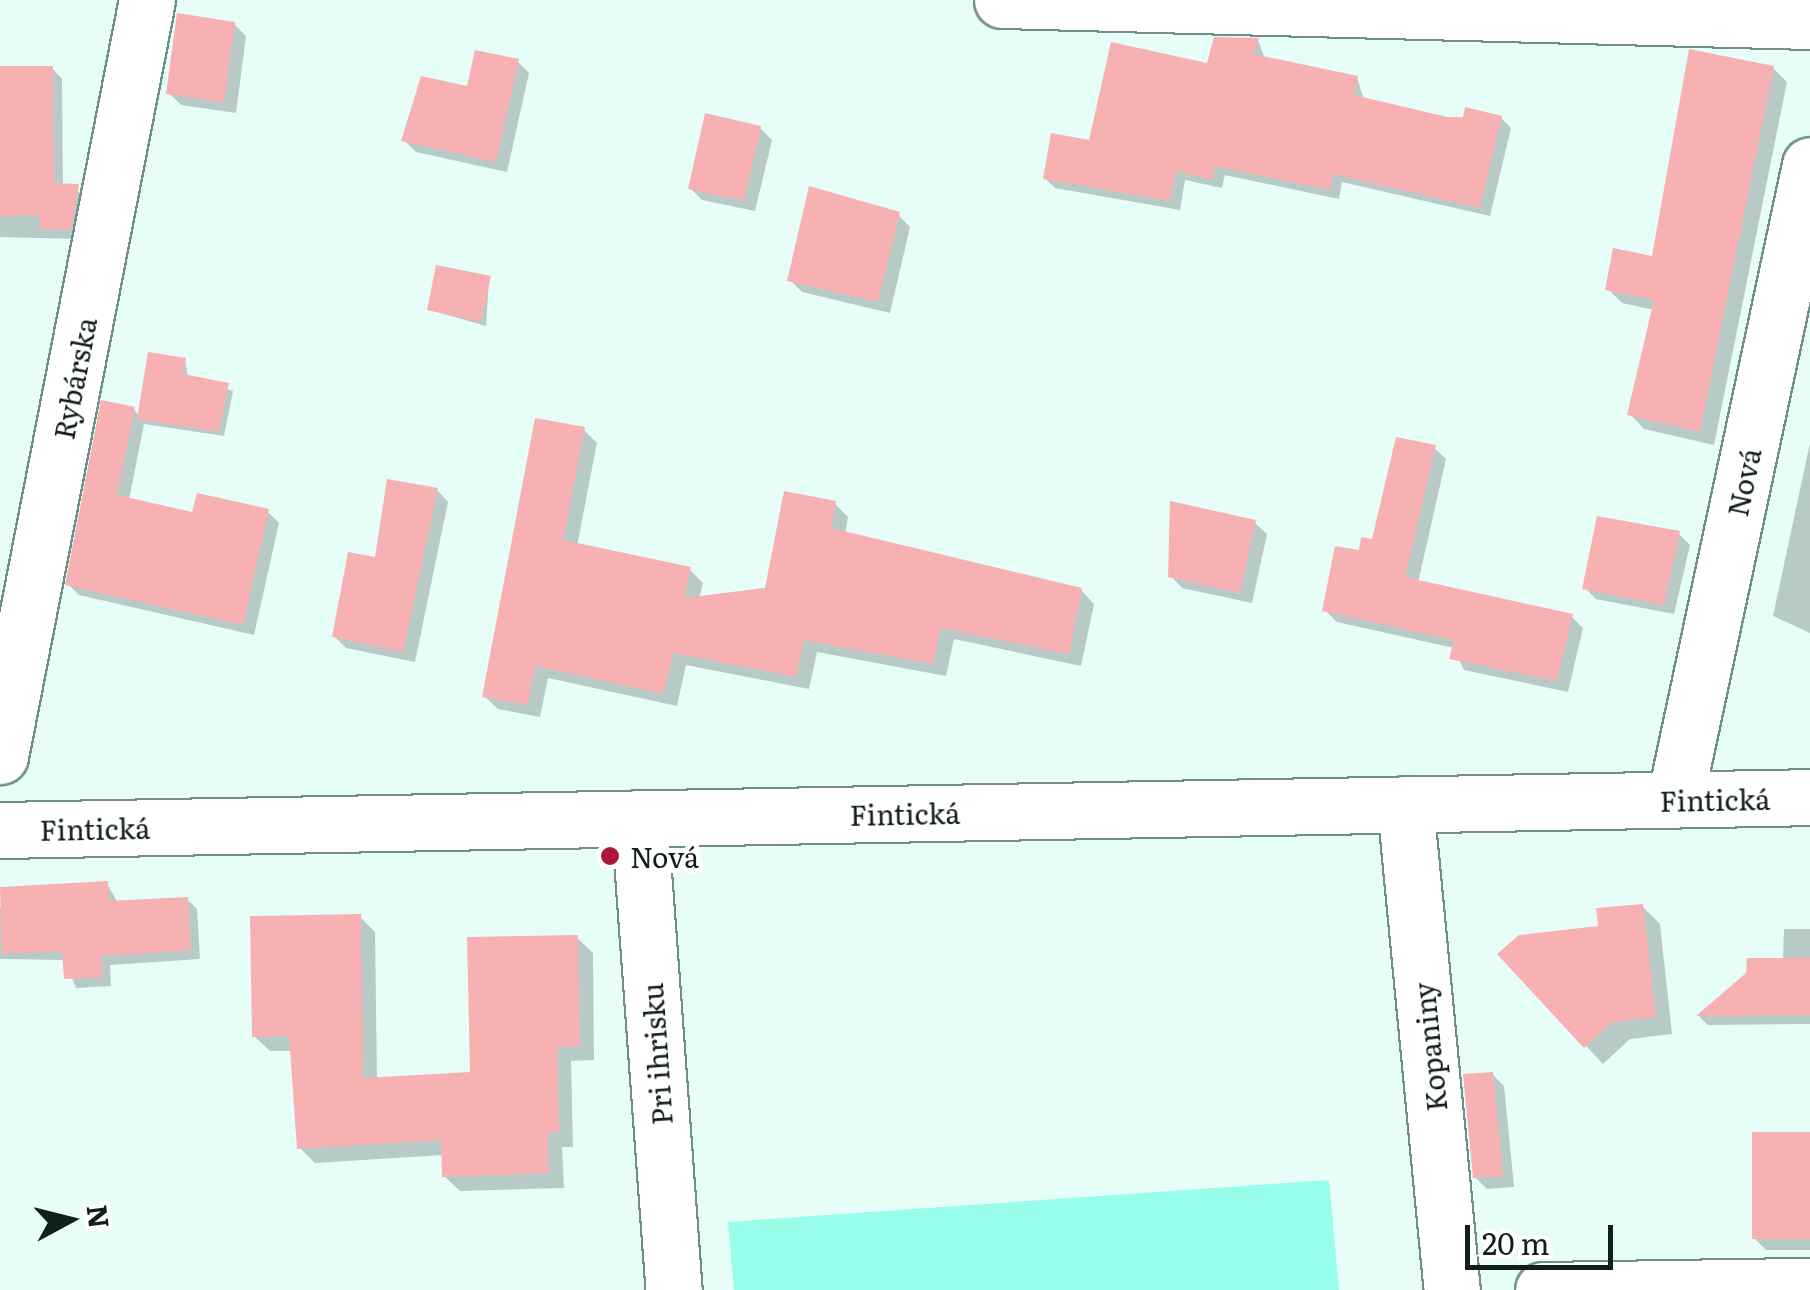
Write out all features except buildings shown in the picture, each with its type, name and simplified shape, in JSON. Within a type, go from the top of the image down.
[{"type":"street","name":"Rybárska","points":[[0,756],[148,0]]},
{"type":"street","points":[[1002,0],[1810,21]]},
{"type":"street","name":"Nová","points":[[1675,799],[1810,165]]},
{"type":"street","name":"Fintická","points":[[0,830],[1810,797]]},
{"type":"street","name":"Kopaniny","points":[[1405,804],[1452,1290]]},
{"type":"street","name":"Pri ihrisku","points":[[638,818],[674,1290]]},
{"type":"street","points":[[1544,1290],[1810,1286]]},
{"type":"green space","points":[[1329,1180],[1339,1290],[734,1290],[728,1222]]},
{"type":"place","name":"Nová","points":[[610,856]]}]
